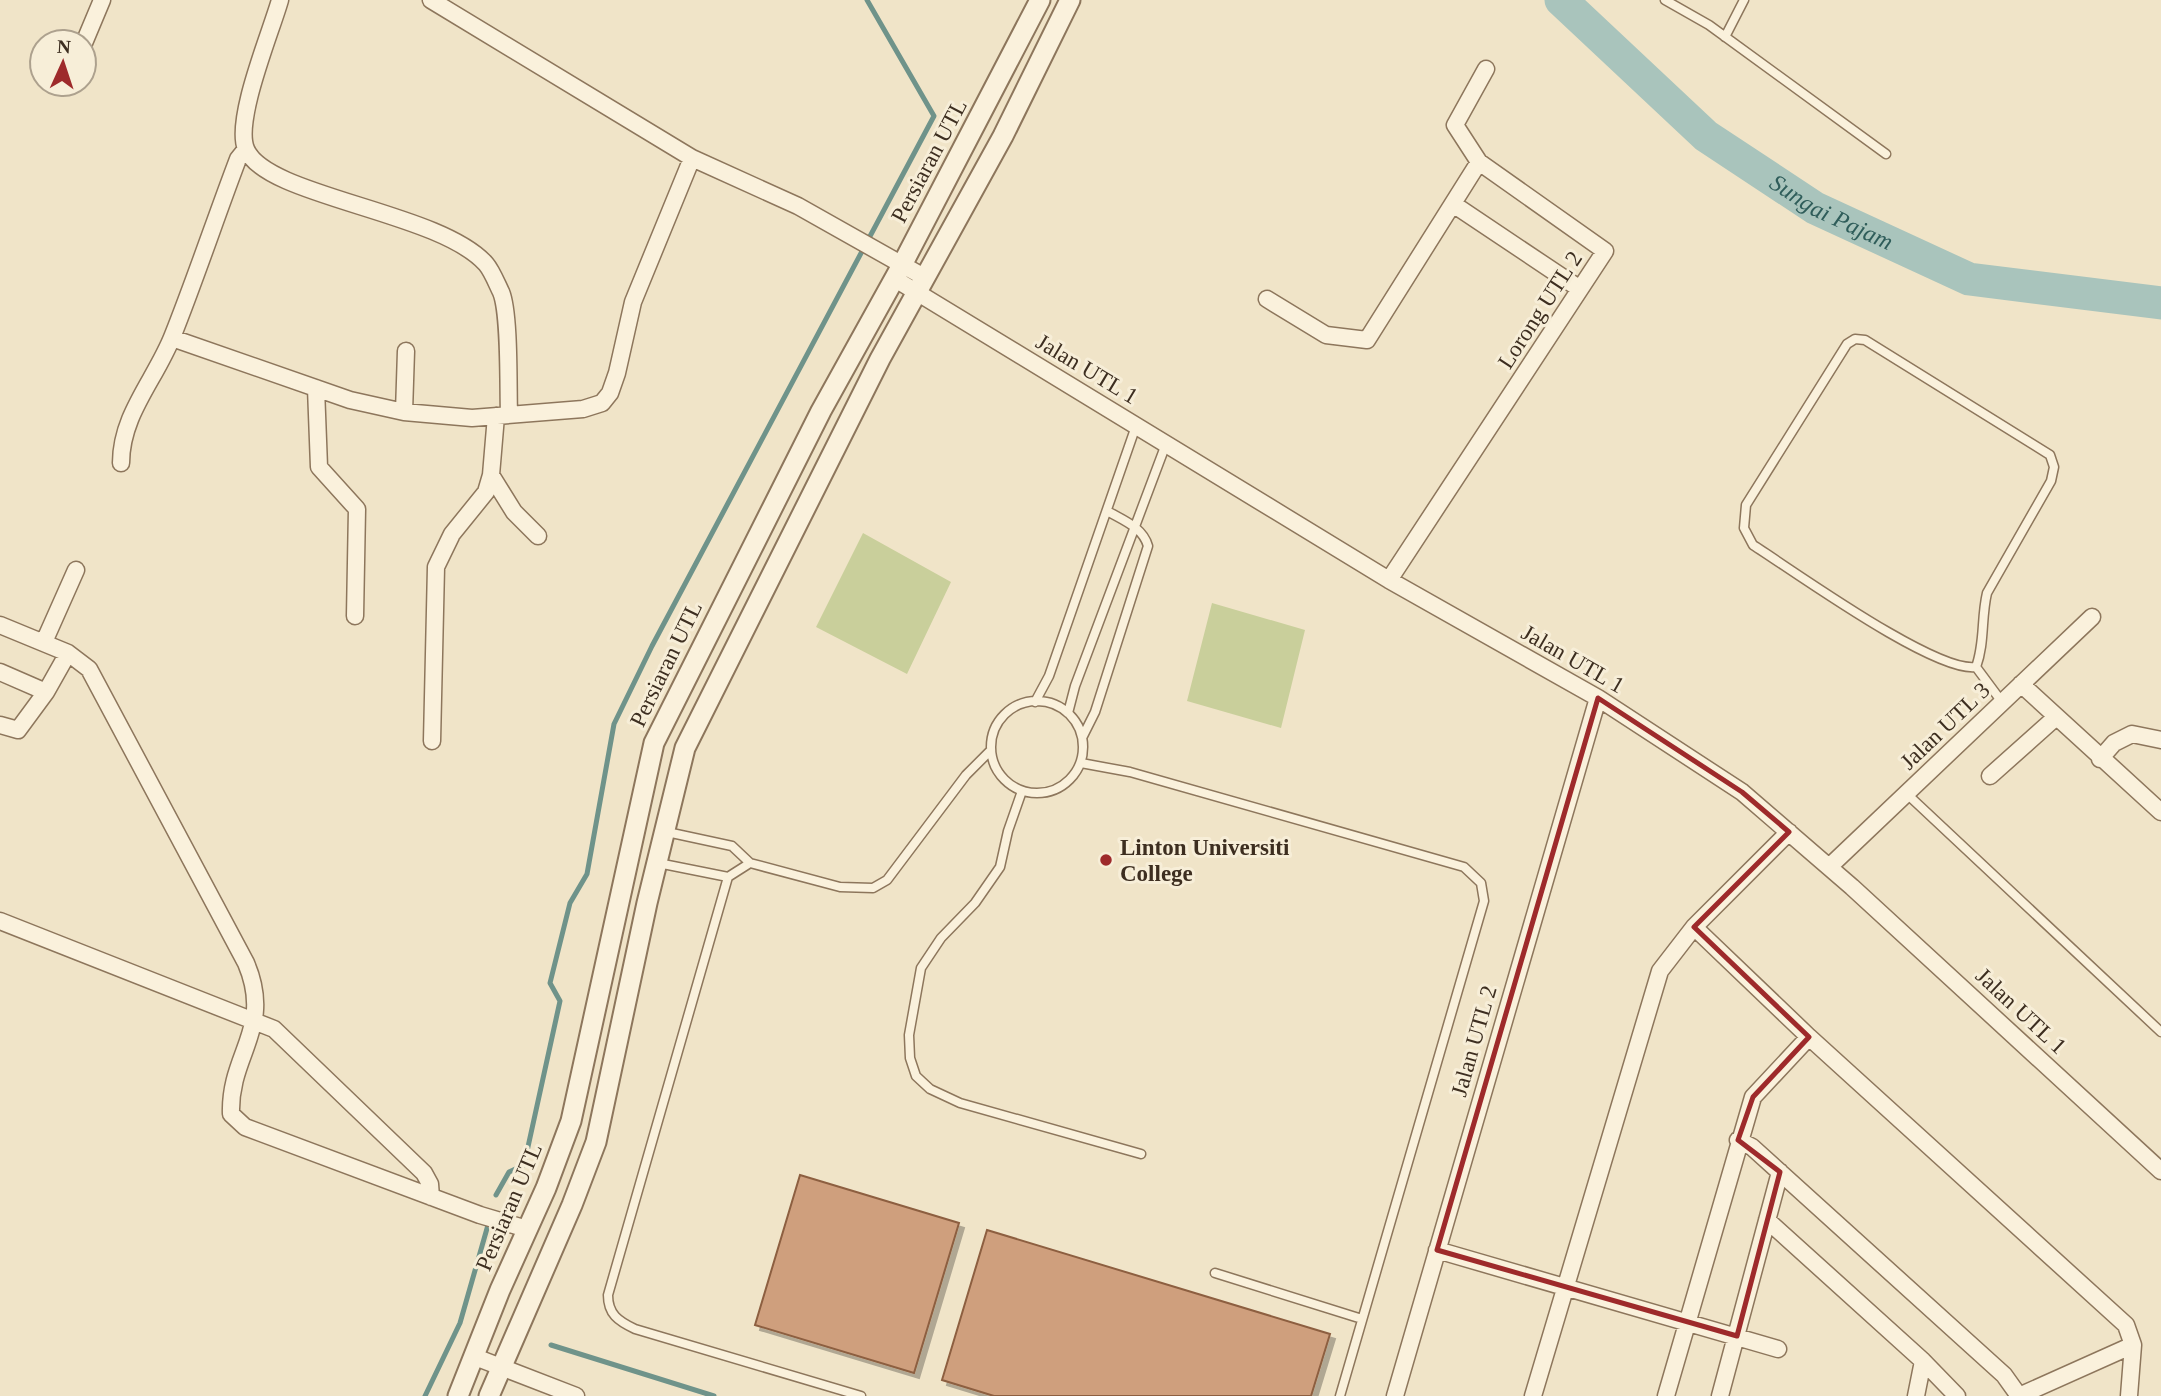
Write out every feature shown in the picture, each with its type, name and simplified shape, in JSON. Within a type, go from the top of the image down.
[{"type":"street","points":[[91,28],[103,0]]},
{"type":"street","points":[[280,0],[248,100],[244,130],[246,149],[260,166],[289,181],[416,222],[458,243],[486,264],[502,296],[502,415],[491,475],[486,492],[452,534],[436,567],[432,741]]},
{"type":"street","name":"Jalan UTL 1","points":[[431,0],[692,158],[798,206],[883,254],[898,272],[1136,426],[1389,580],[1598,698],[1742,792],[1829,867],[2161,1171]]},
{"type":"street","name":"Persiaran UTL","points":[[458,1396],[571,1121],[654,743],[804,445],[1041,0]]},
{"type":"street","points":[[489,1396],[577,1194],[596,1142],[676,774],[692,729],[920,284],[1037,72],[1070,0]]},
{"type":"street","points":[[1267,299],[1326,335],[1367,340],[1479,162],[1455,125],[1486,69]]},
{"type":"street","points":[[121,463],[121,442],[127,422],[172,338],[238,159],[246,149]]},
{"type":"street","points":[[172,338],[349,400],[404,412],[471,418],[583,409],[602,403],[610,393],[633,302],[692,158]]},
{"type":"street","name":"Lorong UTL 2","points":[[1389,580],[1605,251],[1479,162]]},
{"type":"street","points":[[1453,204],[1580,289]]},
{"type":"street","points":[[404,412],[406,351]]},
{"type":"street","points":[[316,388],[319,467],[324,477],[350,498],[357,509],[355,616]]},
{"type":"street","points":[[491,475],[514,512],[538,536]]},
{"type":"street","points":[[44,642],[76,570]]},
{"type":"street","name":"Jalan UTL 3","points":[[1829,867],[2092,617]]},
{"type":"street","points":[[0,625],[68,653],[89,669],[246,963],[256,987],[254,1019],[230,1095],[231,1114],[245,1127],[431,1197],[527,1229]]},
{"type":"street","points":[[0,725],[18,730],[46,692],[68,653]]},
{"type":"street","points":[[0,672],[46,692]]},
{"type":"street","points":[[2021,684],[2055,718],[2161,812]]},
{"type":"street","name":"Jalan UTL 2","points":[[1395,1396],[1598,698]]},
{"type":"street","points":[[1990,776],[2055,718]]},
{"type":"street","points":[[2100,759],[2114,743],[2132,733],[2161,740]]},
{"type":"street","points":[[1532,1396],[1660,971],[1694,928],[1789,832]]},
{"type":"street","points":[[0,921],[274,1029],[424,1173],[430,1184],[431,1197]]},
{"type":"street","points":[[1694,928],[1809,1037],[2126,1325],[2133,1345],[2129,1396]]},
{"type":"street","points":[[1666,1396],[1689,1322],[1738,1139],[1753,1097],[1809,1037]]},
{"type":"street","points":[[1738,1139],[1780,1172],[2004,1375],[2018,1396],[2133,1345]]},
{"type":"street","points":[[1720,1396],[1780,1172]]},
{"type":"street","points":[[1767,1220],[1923,1361],[1957,1396]]},
{"type":"street","points":[[1437,1250],[1777,1349]]},
{"type":"street","points":[[475,1357],[541,1391],[576,1396]]},
{"type":"street","points":[[1916,1396],[1923,1361]]},
{"type":"lane","points":[[1665,0],[1725,37],[1886,154]]},
{"type":"lane","points":[[1725,37],[1744,0]]},
{"type":"lane","points":[[1855,339],[1865,340],[2050,455],[2054,467],[2052,481],[1987,593],[1981,654],[1976,667],[1956,666],[1905,641],[1753,545],[1744,528],[1746,505],[1847,344],[1855,339]]},
{"type":"lane","points":[[1035,702],[1049,676],[1109,512],[1136,426]]},
{"type":"lane","points":[[1068,713],[1075,686],[1166,444]]},
{"type":"lane","points":[[1083,736],[1068,713],[1047,702],[1035,702],[1008,712],[992,735],[991,750],[1000,775],[1022,791],[1051,792],[1064,786],[1081,763],[1083,736],[1095,712],[1147,555],[1146,538],[1134,525],[1109,512]]},
{"type":"lane","points":[[1976,667],[2002,702]]},
{"type":"lane","points":[[664,831],[732,846],[750,863],[840,887],[873,888],[887,880],[966,775],[991,750]]},
{"type":"lane","points":[[1081,763],[1130,772],[1464,867],[1481,883],[1484,901],[1340,1396]]},
{"type":"lane","points":[[1022,791],[1008,831],[1000,867],[975,903],[942,938],[921,968],[909,1035],[910,1058],[916,1076],[930,1089],[960,1103],[1141,1154]]},
{"type":"lane","points":[[1907,794],[2161,1032]]},
{"type":"lane","points":[[656,862],[727,877]]},
{"type":"lane","points":[[750,863],[727,877],[608,1295],[608,1304],[620,1322],[635,1329],[861,1396]]},
{"type":"lane","points":[[1214,1273],[1362,1319]]},
{"type":"highlighted area","points":[[1598,698],[1742,792],[1789,832],[1694,927],[1809,1037],[1753,1097],[1738,1140],[1780,1172],[1737,1336],[1437,1250]]},
{"type":"green space","points":[[863,533],[951,582],[907,674],[816,627]]},
{"type":"green space","points":[[1212,603],[1305,630],[1281,728],[1187,701]]},
{"type":"building","points":[[800,1175],[959,1223],[914,1373],[755,1325]]},
{"type":"building","points":[[987,1230],[1330,1334],[1311,1396],[994,1396],[942,1380]]},
{"type":"waterway","points":[[496,1195],[509,1172],[524,1165],[560,1001],[550,983],[570,903],[587,874],[614,724],[652,646],[934,116],[867,0]]},
{"type":"waterway","name":"Sungai Pajam","points":[[1561,0],[1706,136],[1815,208],[1969,279],[2161,303]]},
{"type":"waterway","points":[[425,1396],[460,1323],[488,1225]]},
{"type":"waterway","points":[[551,1345],[714,1396]]},
{"type":"place","name":"Linton Universiti College","points":[[1106,860]]}]
